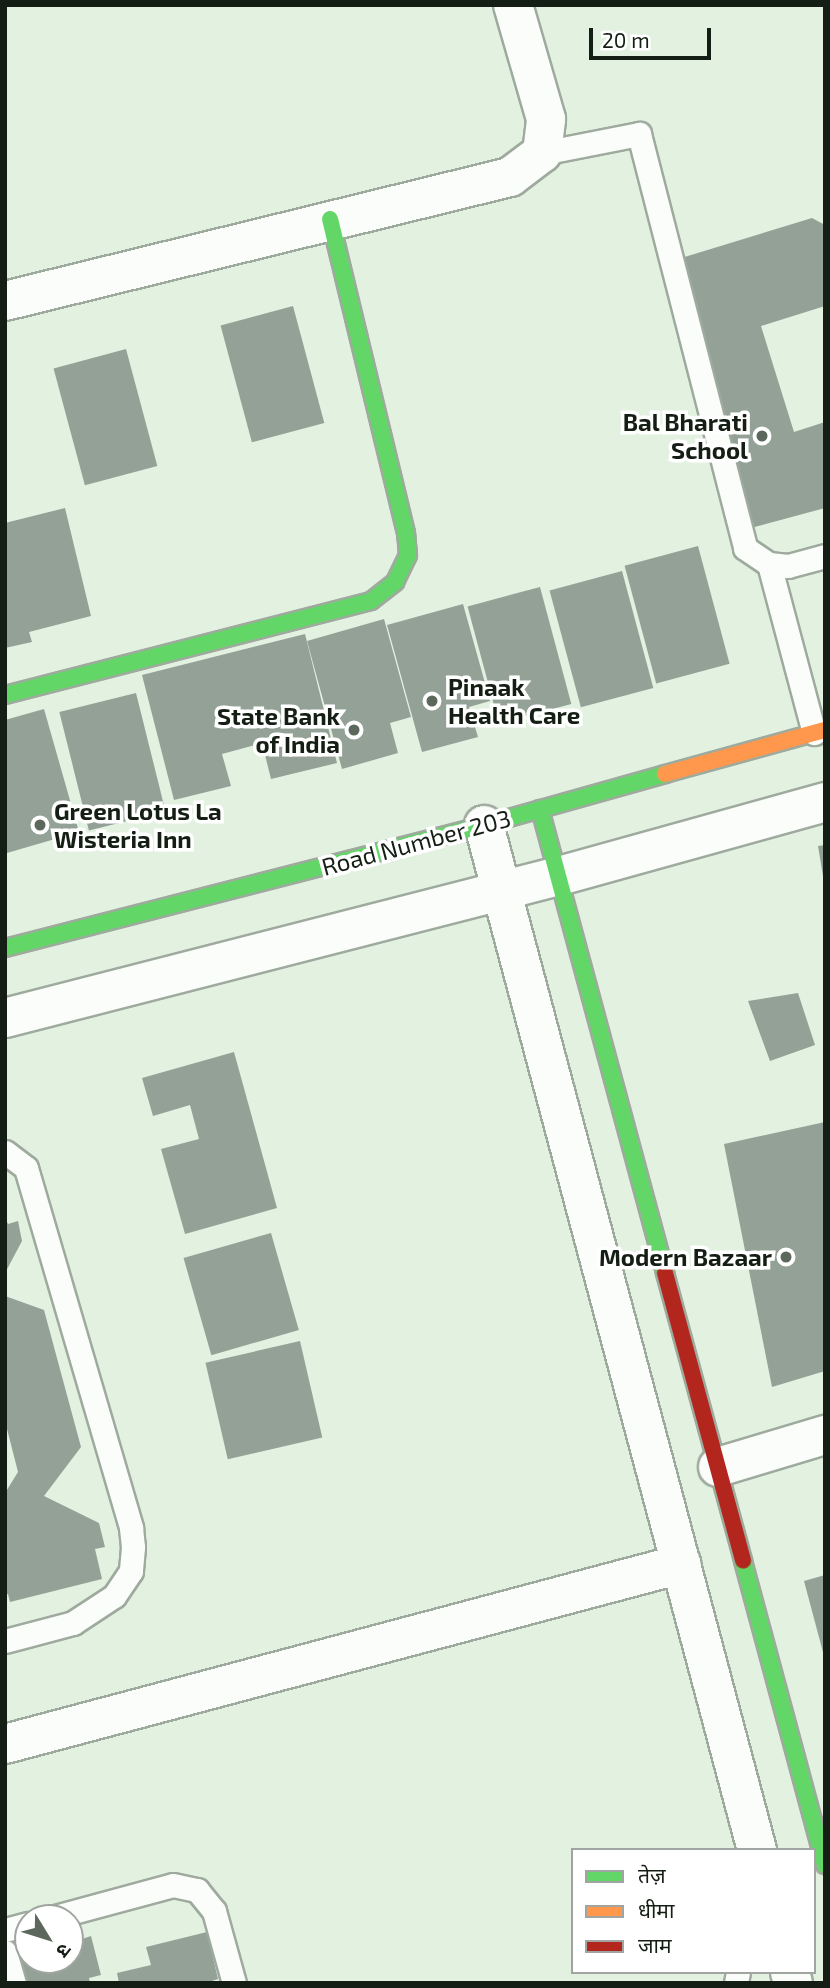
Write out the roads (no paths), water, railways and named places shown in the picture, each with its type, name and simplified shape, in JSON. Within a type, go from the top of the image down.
[{"type":"street","points":[[5,301],[330,219],[510,177],[542,153],[546,119],[513,5]]},
{"type":"street","points":[[5,695],[371,601],[395,582],[408,555],[406,533],[330,219]]},
{"type":"street","name":"Road Number 203","points":[[5,948],[484,825],[820,732]]},
{"type":"street","points":[[5,1018],[559,876],[825,802]]},
{"type":"street","points":[[540,809],[825,1865]]},
{"type":"street","points":[[484,825],[756,1848]]},
{"type":"street","points":[[718,1467],[825,1435]]},
{"type":"street","points":[[5,1744],[681,1564]]},
{"type":"lane","points":[[542,153],[639,134],[745,548],[769,564],[788,566],[825,556]]},
{"type":"lane","points":[[769,564],[820,732]]},
{"type":"lane","points":[[5,1152],[26,1168],[131,1528],[132,1547],[131,1571],[114,1595],[73,1623],[5,1641]]},
{"type":"lane","points":[[84,1909],[173,1885],[197,1890],[214,1910],[234,1983]]},
{"type":"lane","points":[[5,1952],[13,1983]]},
{"type":"place","name":"Bal Bharati School","points":[[762,436]]},
{"type":"place","name":"Pinaak Health Care","points":[[432,701]]},
{"type":"place","name":"State Bank of India","points":[[354,730]]},
{"type":"place","name":"Green Lotus La Wisteria Inn","points":[[40,825]]},
{"type":"place","name":"Modern Bazaar","points":[[786,1257]]}]
